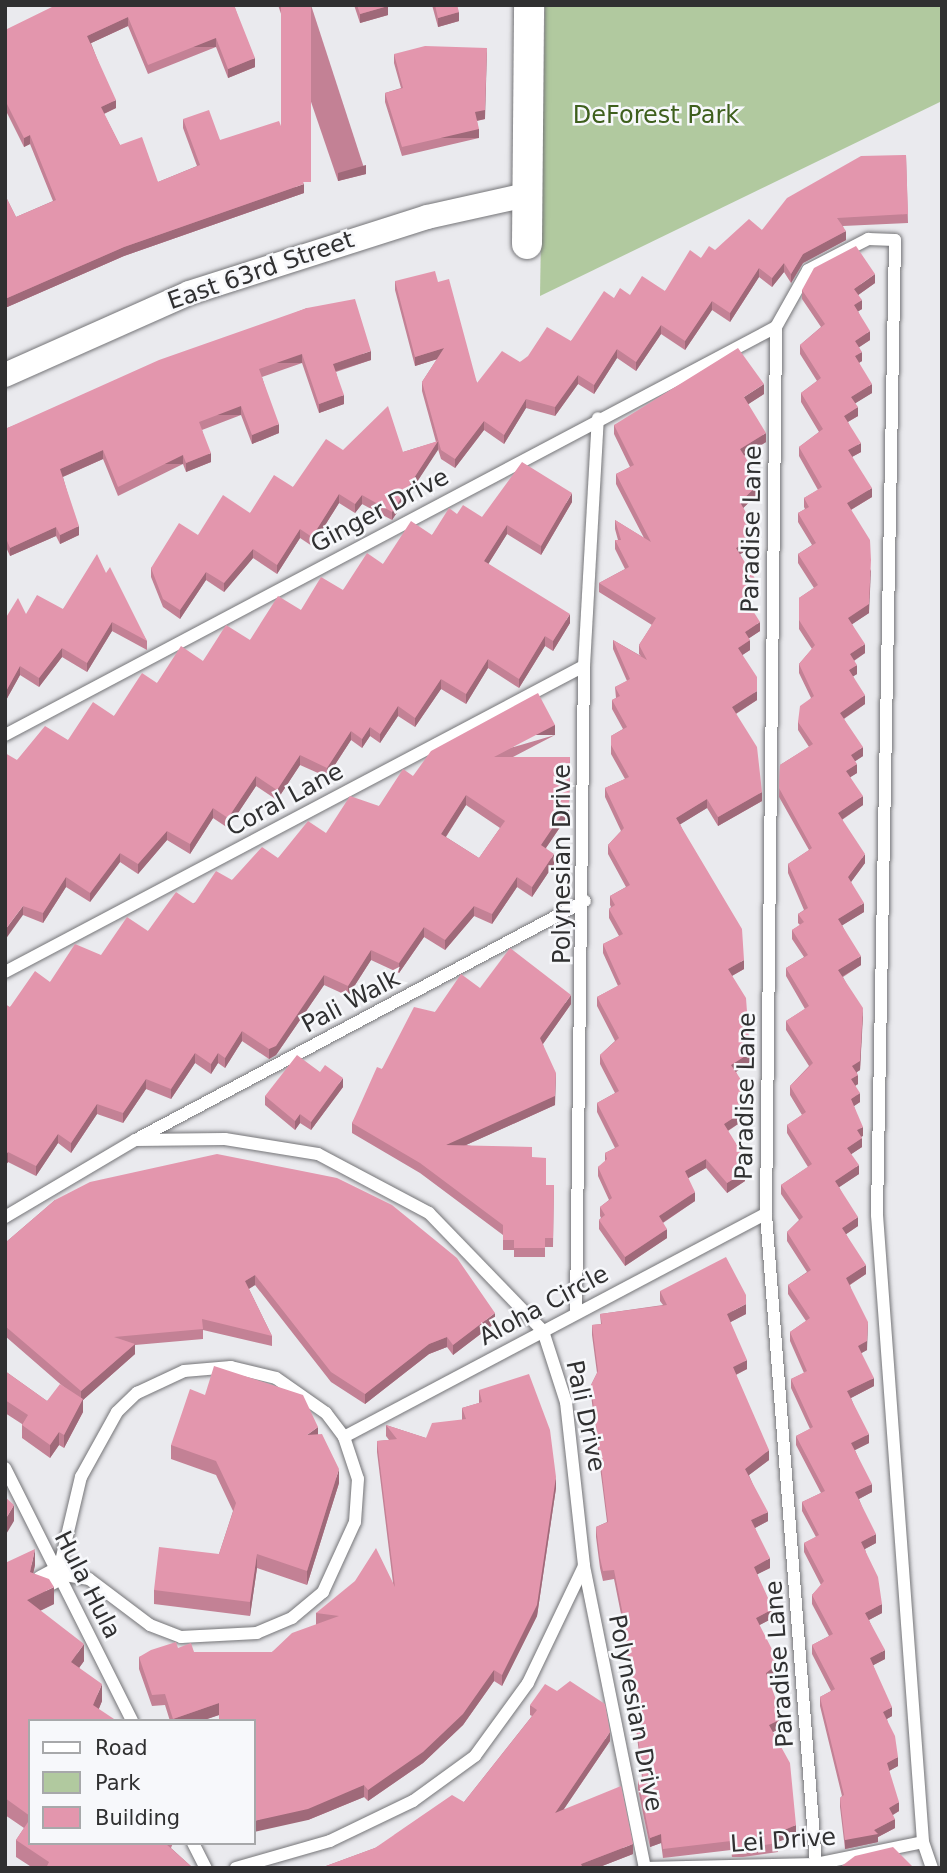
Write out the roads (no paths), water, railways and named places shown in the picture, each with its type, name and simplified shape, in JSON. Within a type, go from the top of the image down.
[{"type":"street","points":[[527,244],[529,5]]},
{"type":"street","name":"East 63rd Street","points":[[5,375],[201,289],[426,217],[526,195]]},
{"type":"lane","points":[[776,327],[807,270],[868,239],[895,240],[877,1215],[923,1842],[932,1868]]},
{"type":"lane","name":"Ginger Drive","points":[[5,735],[598,418],[776,327]]},
{"type":"lane","name":"Paradise Lane","points":[[776,327],[766,1214],[816,1864]]},
{"type":"lane","name":"Polynesian Drive","points":[[576,1311],[585,901],[584,666],[598,418]]},
{"type":"lane","name":"Coral Lane","points":[[5,972],[584,666]]},
{"type":"lane","name":"Pali Walk","points":[[135,1140],[585,901]]},
{"type":"lane","name":"Pali Drive","points":[[135,1140],[225,1139],[317,1154],[378,1181],[429,1213],[543,1331],[566,1402],[584,1566]]},
{"type":"lane","points":[[5,1217],[135,1140]]},
{"type":"lane","name":"Aloha Circle","points":[[344,1437],[576,1311],[766,1214]]},
{"type":"lane","points":[[231,1367],[276,1378],[326,1413],[344,1437],[358,1479],[355,1522],[323,1592],[292,1618],[257,1633],[181,1637],[150,1625],[89,1579],[50,1578],[80,1477],[117,1412],[137,1393],[184,1371],[231,1367]]},
{"type":"lane","name":"Hula Hula","points":[[5,1468],[50,1578],[131,1719]]},
{"type":"lane","name":"Polynesian Drive","points":[[584,1566],[644,1868]]},
{"type":"lane","points":[[236,1868],[330,1841],[413,1801],[475,1756],[528,1683],[584,1566]]},
{"type":"lane","name":"Lei Drive","points":[[644,1868],[816,1864],[923,1842]]},
{"type":"lane","points":[[195,1845],[206,1868]]},
{"type":"park label","name":"DeForest Park","points":[[656,116]]}]
